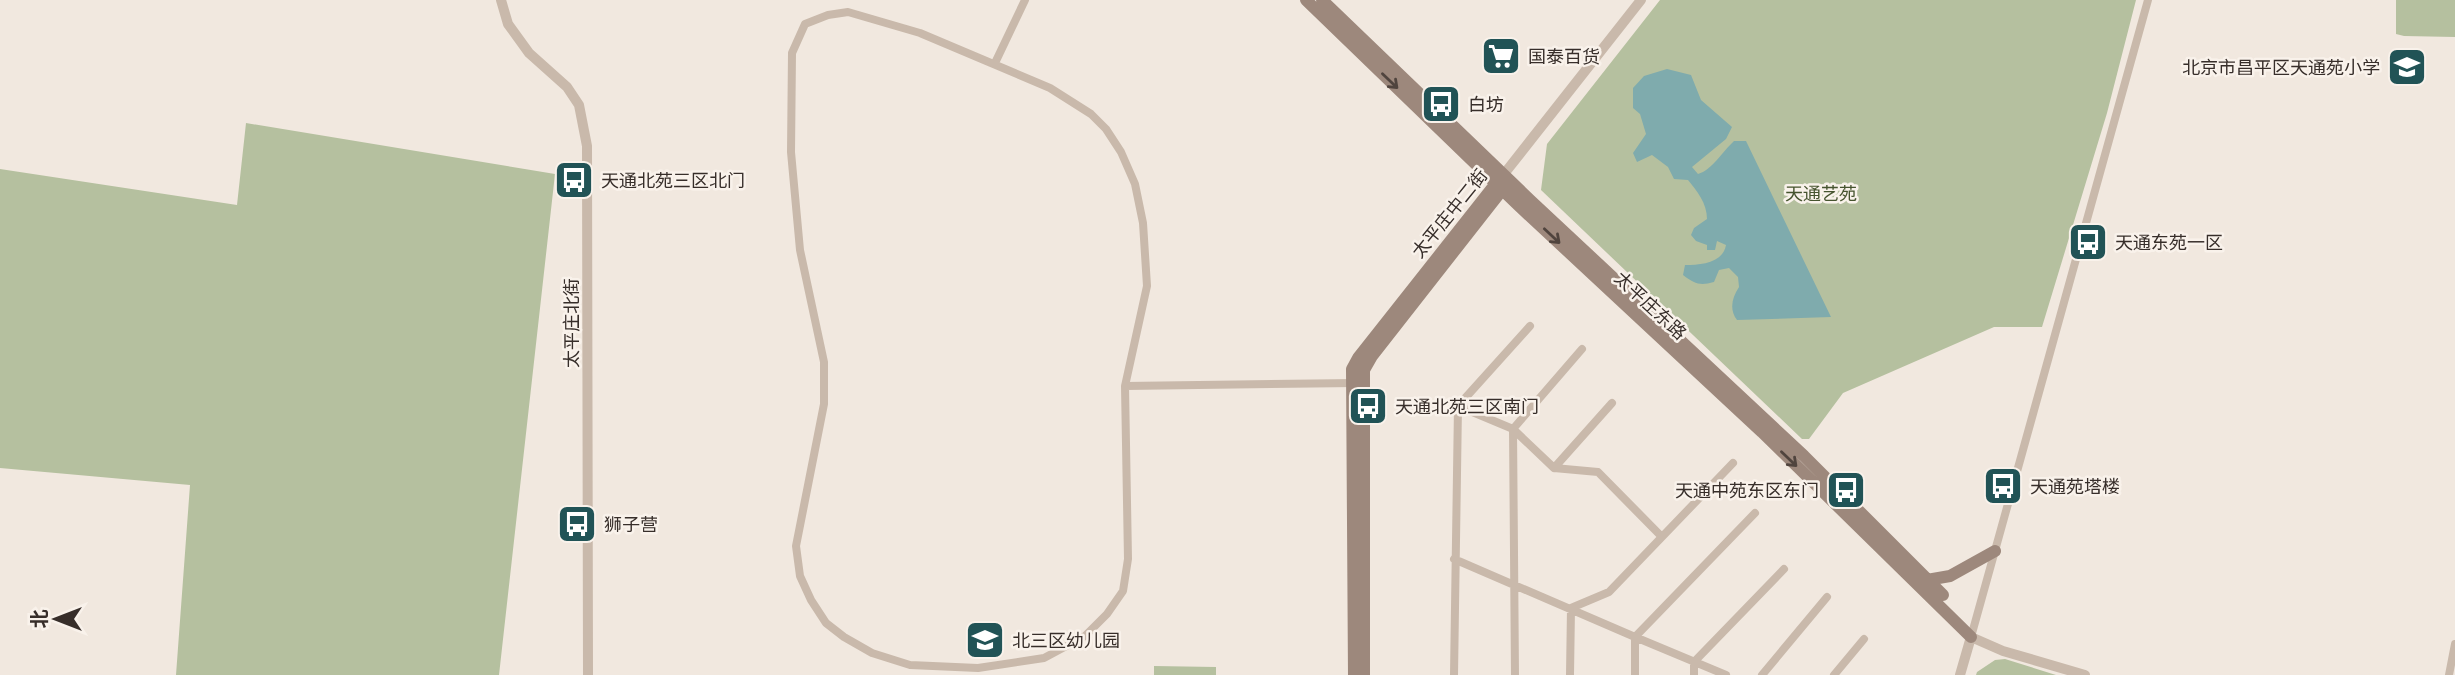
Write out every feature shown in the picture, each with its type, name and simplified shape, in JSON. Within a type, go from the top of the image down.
[{"type":"main road","name":"太平庄东路","points":[[1306,0],[1762,432],[1971,637]]},
{"type":"main road","name":"太平庄东路","points":[[1322,0],[1500,182],[1540,210],[1804,456],[1959,611],[1971,637]]},
{"type":"main road","name":"太平庄中二街","points":[[1364,675],[1357,383],[1352,369],[1358,358],[1500,182]]},
{"type":"main road","name":"太平庄中二街","points":[[1354,675],[1357,383]]},
{"type":"main road","points":[[1927,580],[1950,576],[1995,551]]},
{"type":"street","name":"太平庄北街","points":[[501,0],[508,24],[529,53],[566,87],[579,105],[587,146],[588,675]]},
{"type":"street","points":[[995,64],[1025,0]]},
{"type":"street","points":[[1500,182],[1641,0]]},
{"type":"street","points":[[1960,675],[2148,0]]},
{"type":"street","points":[[848,12],[920,33],[995,64],[1050,88],[1091,114],[1106,129],[1121,152],[1135,184],[1143,223],[1147,286],[1125,386],[1128,559],[1123,591],[1107,614],[1085,636],[1044,658],[978,672],[910,665],[872,653],[826,623],[800,576],[796,546],[824,404],[824,362],[800,250],[790,152],[792,53],[805,24],[828,15],[848,12]]},
{"type":"street","points":[[1454,675],[1458,406],[1530,326]]},
{"type":"street","points":[[1515,675],[1513,429],[1581,349]]},
{"type":"street","points":[[1125,386],[1357,383]]},
{"type":"street","points":[[1554,468],[1612,403]]},
{"type":"street","points":[[1458,406],[1513,429],[1554,468],[1598,472],[1662,537]]},
{"type":"street","points":[[1571,608],[1609,592],[1732,463]]},
{"type":"street","points":[[1635,675],[1635,637],[1755,513]]},
{"type":"street","points":[[1454,559],[1726,675]]},
{"type":"street","points":[[1694,675],[1695,662],[1784,569]]},
{"type":"street","points":[[1762,675],[1828,597]]},
{"type":"street","points":[[1570,675],[1571,608]]},
{"type":"street","name":"太平庄东路","points":[[1971,637],[2003,651],[2085,675]]},
{"type":"street","points":[[1834,675],[1864,639]]},
{"type":"street","points":[[2449,675],[2455,644]]},
{"type":"green space","name":"天通艺苑","points":[[1660,0],[2136,0],[2107,113],[2042,327],[1994,327],[1843,393],[1809,439],[1802,439],[1541,190],[1547,144]]},
{"type":"green space","points":[[2396,0],[2455,0],[2455,37],[2396,34]]},
{"type":"green space","points":[[246,123],[555,174],[499,675],[176,675],[190,485],[0,468],[0,169],[237,205]]},
{"type":"green space","points":[[2005,659],[2056,675],[1976,675],[1995,660]]},
{"type":"green space","points":[[1154,666],[1216,667],[1216,675],[1154,675]]},
{"type":"water","points":[[1667,69],[1691,75],[1701,100],[1732,127],[1726,139],[1692,167],[1698,174],[1703,172],[1734,141],[1746,141],[1831,317],[1737,320],[1732,308],[1739,287],[1738,277],[1729,268],[1719,270],[1714,282],[1705,284],[1694,282],[1683,275],[1685,265],[1716,259],[1721,256],[1726,245],[1717,241],[1715,250],[1707,250],[1707,245],[1696,241],[1691,235],[1694,228],[1707,219],[1707,213],[1698,193],[1688,180],[1674,179],[1668,167],[1652,155],[1637,162],[1633,153],[1646,134],[1640,114],[1633,108],[1633,88],[1644,76]]},
{"type":"place","name":"国泰百货","points":[[1501,56]]},
{"type":"place","name":"北京市昌平区天通苑小学","points":[[2407,67]]},
{"type":"place","name":"白坊","points":[[1441,104]]},
{"type":"place","name":"天通北苑三区北门","points":[[574,180]]},
{"type":"place","name":"天通东苑一区","points":[[2088,242]]},
{"type":"place","name":"天通北苑三区南门","points":[[1368,406]]},
{"type":"place","name":"天通苑塔楼","points":[[2003,486]]},
{"type":"place","name":"天通中苑东区东门","points":[[1846,490]]},
{"type":"place","name":"狮子营","points":[[577,524]]},
{"type":"place","name":"北三区幼儿园","points":[[985,640]]}]
